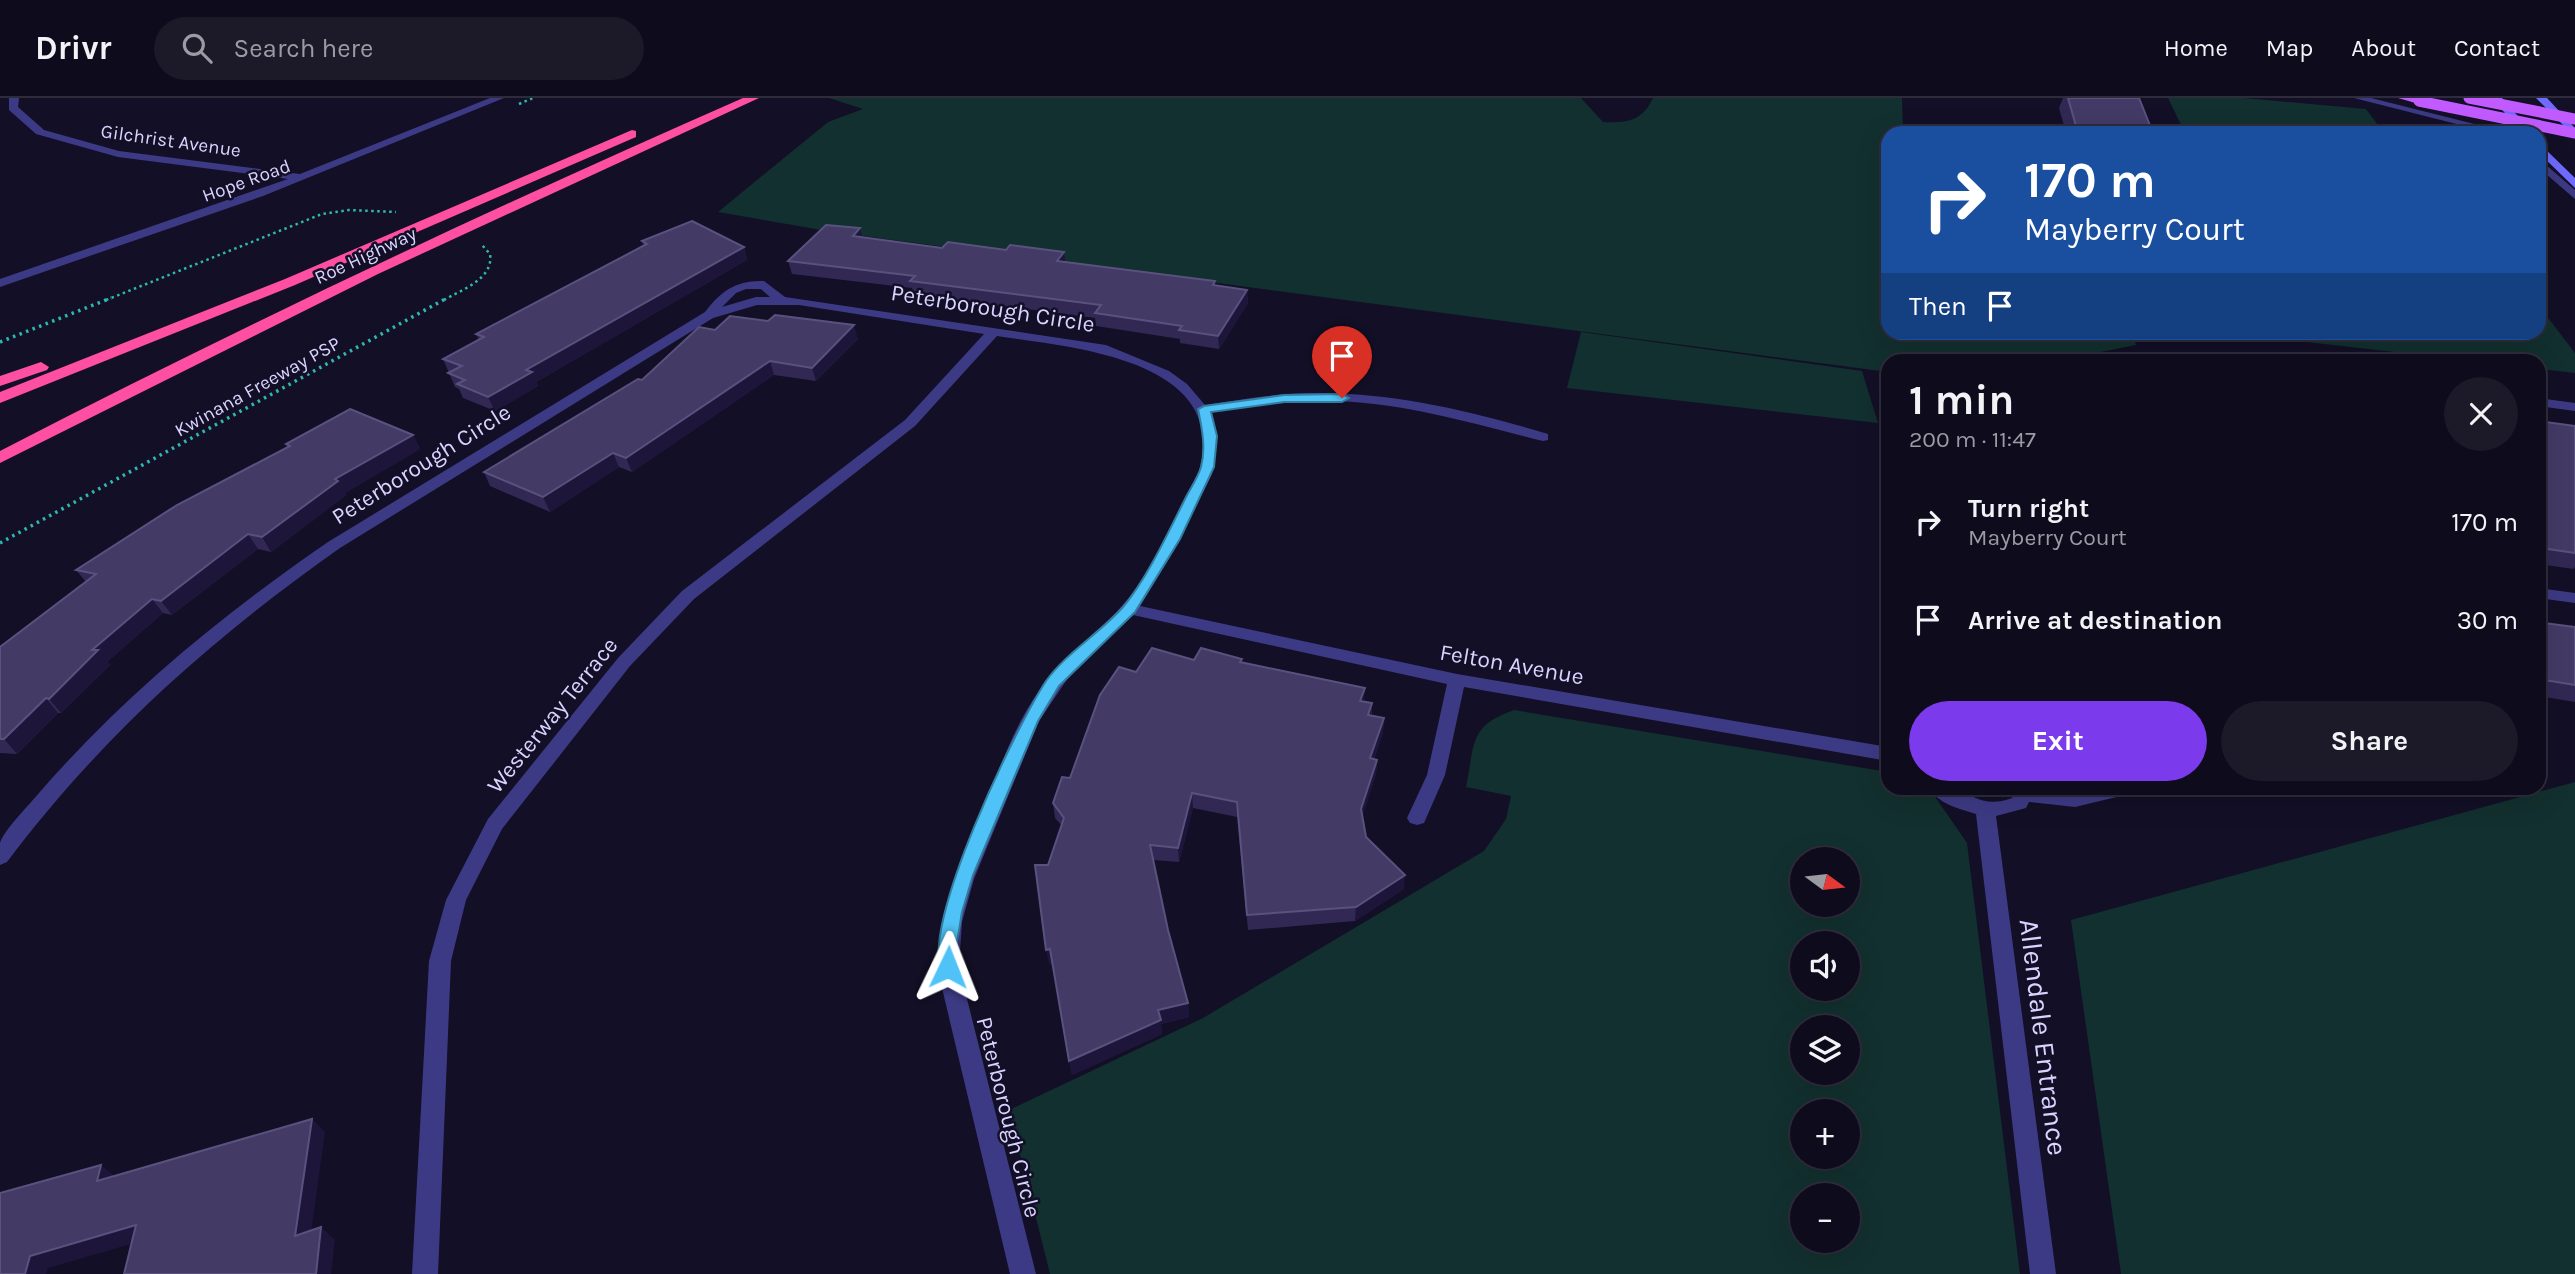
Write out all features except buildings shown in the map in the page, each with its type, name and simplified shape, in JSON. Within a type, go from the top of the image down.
[{"type":"highway","name":"Roe Highway","points":[[0,458],[236,338],[607,161],[752,98]]},
{"type":"highway","name":"Roe Highway","points":[[0,398],[278,287],[643,130]]},
{"type":"highway","points":[[0,409],[607,161]]},
{"type":"highway","points":[[0,381],[188,315],[468,204]]},
{"type":"main road","points":[[2403,98],[2537,126]]},
{"type":"main road","points":[[2469,98],[2575,119]]},
{"type":"main road","points":[[2497,98],[2518,126]]},
{"type":"main road","points":[[2541,98],[2575,134]]},
{"type":"main road","points":[[2546,128],[2575,134]]},
{"type":"main road","points":[[2546,154],[2575,185]]},
{"type":"street","name":"Hope Road","points":[[0,283],[303,178],[499,98]]},
{"type":"street","points":[[2359,98],[2474,126]]},
{"type":"street","name":"Gilchrist Avenue","points":[[14,103],[40,132],[118,153],[303,178]]},
{"type":"street","points":[[0,111],[14,103]]},
{"type":"street","points":[[2442,119],[2462,126]]},
{"type":"street","points":[[2546,169],[2575,197]]},
{"type":"street","name":"Peterborough Circle","points":[[0,857],[59,784],[113,726],[179,664],[280,582],[334,545],[709,315],[742,303],[781,300],[1101,348],[1130,356],[1159,369],[1183,386],[1204,409],[1210,436],[1207,467],[1173,539],[1129,609],[1072,662],[1042,700],[964,875],[949,932],[948,967],[1023,1274]]},
{"type":"street","name":"Westerway Terrace","points":[[425,1274],[440,961],[456,900],[495,824],[624,662],[688,595],[910,423],[992,332]]},
{"type":"street","points":[[2546,396],[2575,398]]},
{"type":"street","points":[[1204,409],[1284,398],[1342,398],[1485,419],[1543,437]]},
{"type":"street","points":[[2546,403],[2575,407]]},
{"type":"street","points":[[2546,594],[2575,598]]},
{"type":"street","name":"Felton Avenue","points":[[1129,609],[1457,680],[1881,753]]},
{"type":"street","points":[[1417,818],[1436,775],[1457,680]]},
{"type":"street","points":[[1950,795],[1964,803],[1985,808],[2012,806],[2024,795]]},
{"type":"street","points":[[2048,795],[2074,800],[2096,795]]},
{"type":"street","name":"Allendale Entrance","points":[[1985,808],[2043,1274]]},
{"type":"path","points":[[0,342],[322,214],[371,209],[400,214]]},
{"type":"path","name":"Kwinana Freeway PSP","points":[[0,543],[476,282],[493,261],[488,249],[471,241]]},
{"type":"green space","points":[[829,98],[1581,98],[1603,122],[1612,122],[1627,121],[1639,116],[1653,98],[1902,98],[1903,126],[1881,126],[1881,340],[2134,340],[2136,345],[2090,354],[1881,354],[1881,371],[833,232],[718,212],[828,122],[863,109]]},
{"type":"green space","points":[[2168,98],[2244,98],[2366,109],[2379,126],[2182,126]]},
{"type":"green space","points":[[2546,315],[2575,353],[2575,373],[2546,370],[2546,354],[2413,354],[2288,340],[2546,340]]},
{"type":"green space","points":[[1581,332],[1862,371],[1878,423],[1567,388]]},
{"type":"green space","points":[[1514,710],[1881,771],[1881,795],[1934,795],[1967,843],[2020,1274],[1050,1274],[1009,1110],[1203,1018],[1484,851],[1506,819],[1511,796],[1466,787],[1473,748],[1481,730],[1499,716]]},
{"type":"green space","points":[[2575,782],[2575,1274],[2121,1274],[2071,920],[2528,795],[2546,795],[2546,790]]},
{"type":"route","points":[[948,967],[948,942],[953,912],[964,875],[1030,721],[1054,682],[1129,609],[1173,539],[1207,467],[1210,436],[1204,409],[1284,398],[1342,398]]}]
